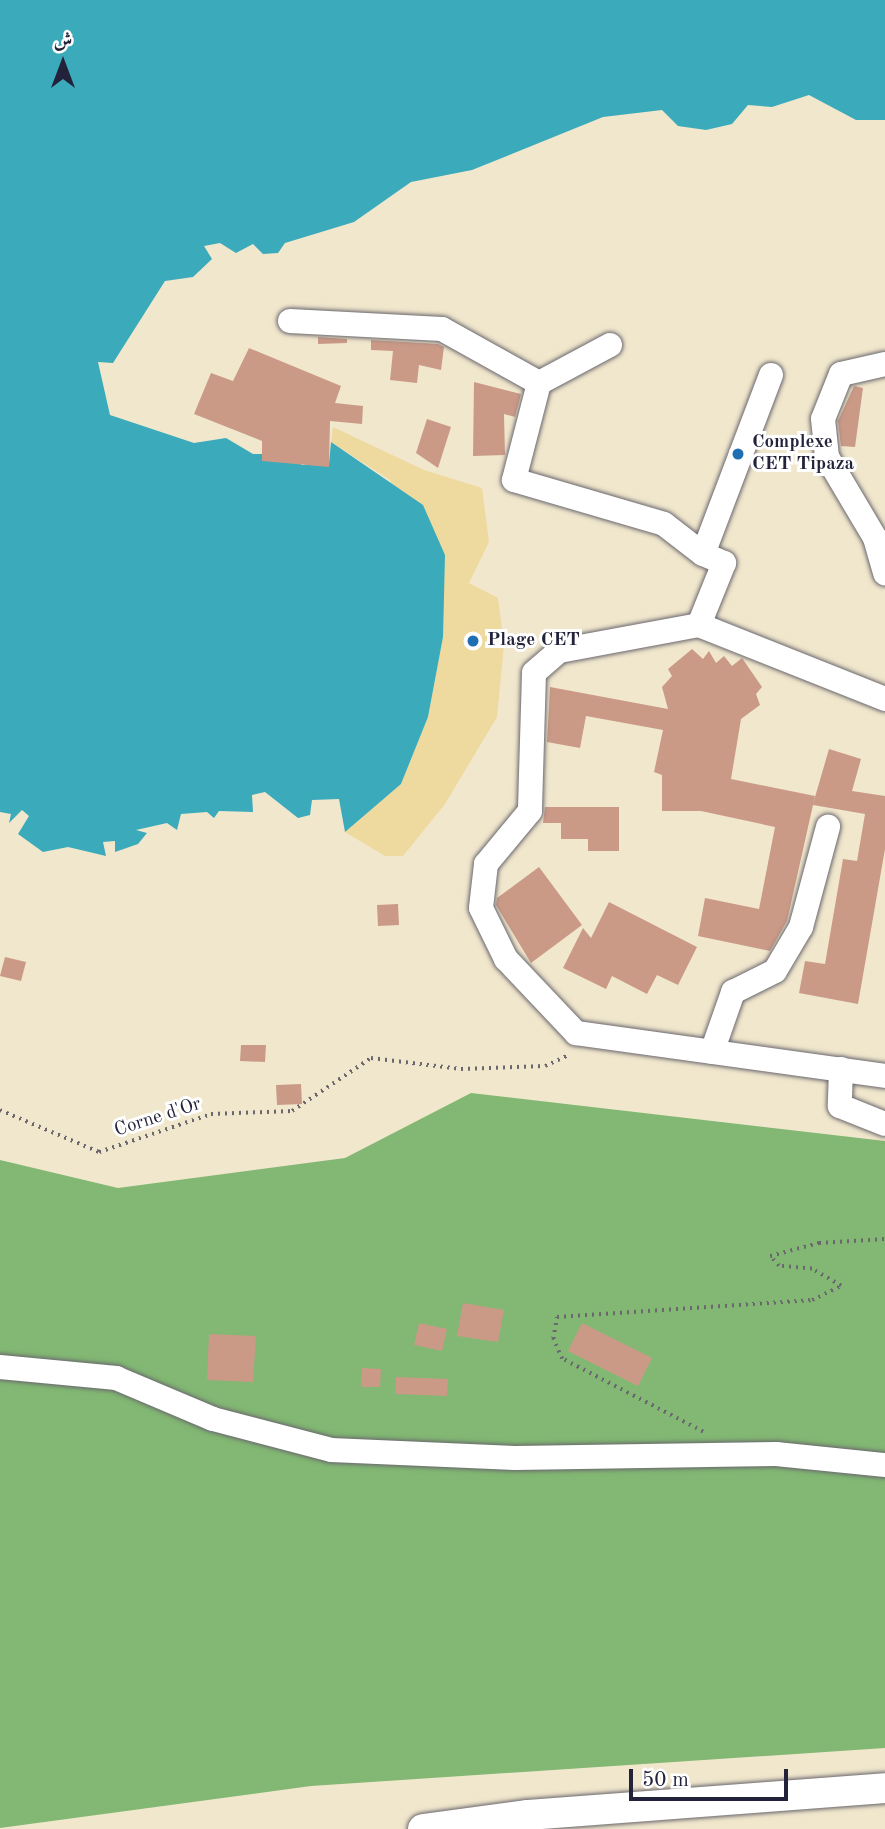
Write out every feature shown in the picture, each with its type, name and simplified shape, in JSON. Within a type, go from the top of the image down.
[{"type":"main road","points":[[423,1829],[555,1812],[885,1788]]},
{"type":"street","points":[[290,321],[442,329],[539,383]]},
{"type":"street","points":[[610,345],[539,383],[514,480],[664,524],[703,554],[723,563],[699,625]]},
{"type":"street","points":[[885,364],[841,374],[823,419],[827,457],[875,538],[885,575]]},
{"type":"street","points":[[703,554],[771,375]]},
{"type":"street","points":[[885,699],[699,625],[558,651],[534,673],[530,811],[486,864],[481,908],[506,959],[576,1033],[885,1076]]},
{"type":"street","points":[[712,1052],[733,992],[775,971],[801,927],[828,827]]},
{"type":"street","points":[[841,1069],[840,1106],[885,1124]]},
{"type":"street","points":[[0,1367],[116,1378],[213,1419],[331,1450],[514,1458],[745,1454],[885,1465]]},
{"type":"path","name":"Corne d'Or","points":[[0,1110],[99,1152],[211,1114],[292,1111],[371,1058],[461,1069],[545,1066],[606,1039]]},
{"type":"path","points":[[745,1454],[562,1359],[553,1339],[557,1317],[664,1305],[812,1300],[841,1286],[812,1269],[779,1266],[770,1256],[819,1242],[885,1239]]},
{"type":"green space","points":[[471,1093],[885,1141],[885,1748],[311,1786],[0,1828],[0,1160],[118,1188],[345,1158]]},
{"type":"sand","name":"Plage CET","points":[[333,427],[424,470],[482,488],[489,542],[469,583],[498,598],[504,645],[497,717],[445,804],[403,856],[385,856],[345,832],[401,784],[428,717],[443,637],[390,480],[331,442]]},
{"type":"water","points":[[0,0],[885,0],[885,120],[856,120],[809,95],[772,107],[748,105],[732,124],[706,130],[678,126],[662,110],[603,117],[472,170],[411,182],[354,222],[285,243],[278,253],[263,254],[253,244],[236,253],[220,243],[204,246],[212,259],[193,277],[165,281],[113,363],[98,362],[110,415],[194,443],[226,438],[253,454],[288,454],[302,465],[329,464],[331,442],[423,505],[445,555],[443,637],[428,717],[401,784],[345,832],[339,799],[312,800],[310,815],[298,818],[265,792],[252,795],[253,812],[219,811],[214,818],[207,812],[181,814],[177,830],[167,823],[136,830],[147,833],[138,844],[115,852],[115,841],[103,842],[106,856],[68,847],[43,852],[18,834],[29,816],[22,810],[9,823],[11,814],[0,812]]},
{"type":"building","points":[[318,337],[347,339],[347,343],[318,344]]},
{"type":"building","points":[[371,340],[438,344],[444,347],[441,370],[419,365],[417,383],[390,380],[393,351],[371,350]]},
{"type":"building","points":[[249,348],[341,386],[335,403],[363,406],[362,424],[330,421],[329,467],[262,461],[262,441],[194,414],[211,373],[233,381]]},
{"type":"building","points":[[474,382],[521,394],[515,417],[504,414],[505,455],[473,456]]},
{"type":"building","points":[[854,386],[863,388],[855,447],[841,446],[838,421]]},
{"type":"building","points":[[427,419],[451,427],[438,468],[416,453]]},
{"type":"building","points":[[692,649],[703,659],[709,651],[716,663],[724,656],[732,666],[742,658],[762,687],[756,694],[760,705],[741,719],[731,779],[815,796],[813,804],[829,749],[861,759],[852,791],[885,796],[885,849],[858,1004],[799,993],[805,961],[825,964],[843,859],[857,861],[865,814],[813,805],[787,921],[770,951],[698,936],[705,898],[759,909],[775,827],[701,811],[662,811],[662,775],[654,772],[663,730],[586,716],[580,748],[547,742],[550,687],[668,709],[662,687],[672,676],[668,669]]},
{"type":"building","points":[[545,807],[619,807],[619,851],[588,851],[588,839],[561,839],[561,823],[543,823]]},
{"type":"building","points":[[539,867],[582,925],[531,963],[496,905],[497,898]]},
{"type":"building","points":[[609,902],[697,947],[678,985],[657,975],[647,994],[612,976],[606,989],[563,968],[583,928],[591,938]]},
{"type":"building","points":[[398,904],[399,925],[378,926],[377,905]]},
{"type":"building","points":[[5,957],[26,962],[21,981],[0,976]]},
{"type":"building","points":[[241,1045],[266,1045],[265,1062],[240,1061]]},
{"type":"building","points":[[301,1084],[302,1104],[277,1105],[276,1085]]},
{"type":"building","points":[[463,1303],[504,1310],[498,1342],[457,1336]]},
{"type":"building","points":[[419,1323],[447,1329],[442,1351],[414,1345]]},
{"type":"building","points":[[582,1323],[652,1358],[638,1386],[568,1351]]},
{"type":"building","points":[[209,1334],[256,1336],[253,1382],[207,1380]]},
{"type":"building","points":[[362,1368],[381,1369],[380,1387],[361,1387]]},
{"type":"building","points":[[396,1377],[448,1379],[447,1396],[395,1394]]},
{"type":"place","name":"Complexe CET Tipaza","points":[[738,454]]},
{"type":"place","name":"Plage CET","points":[[473,641]]}]
